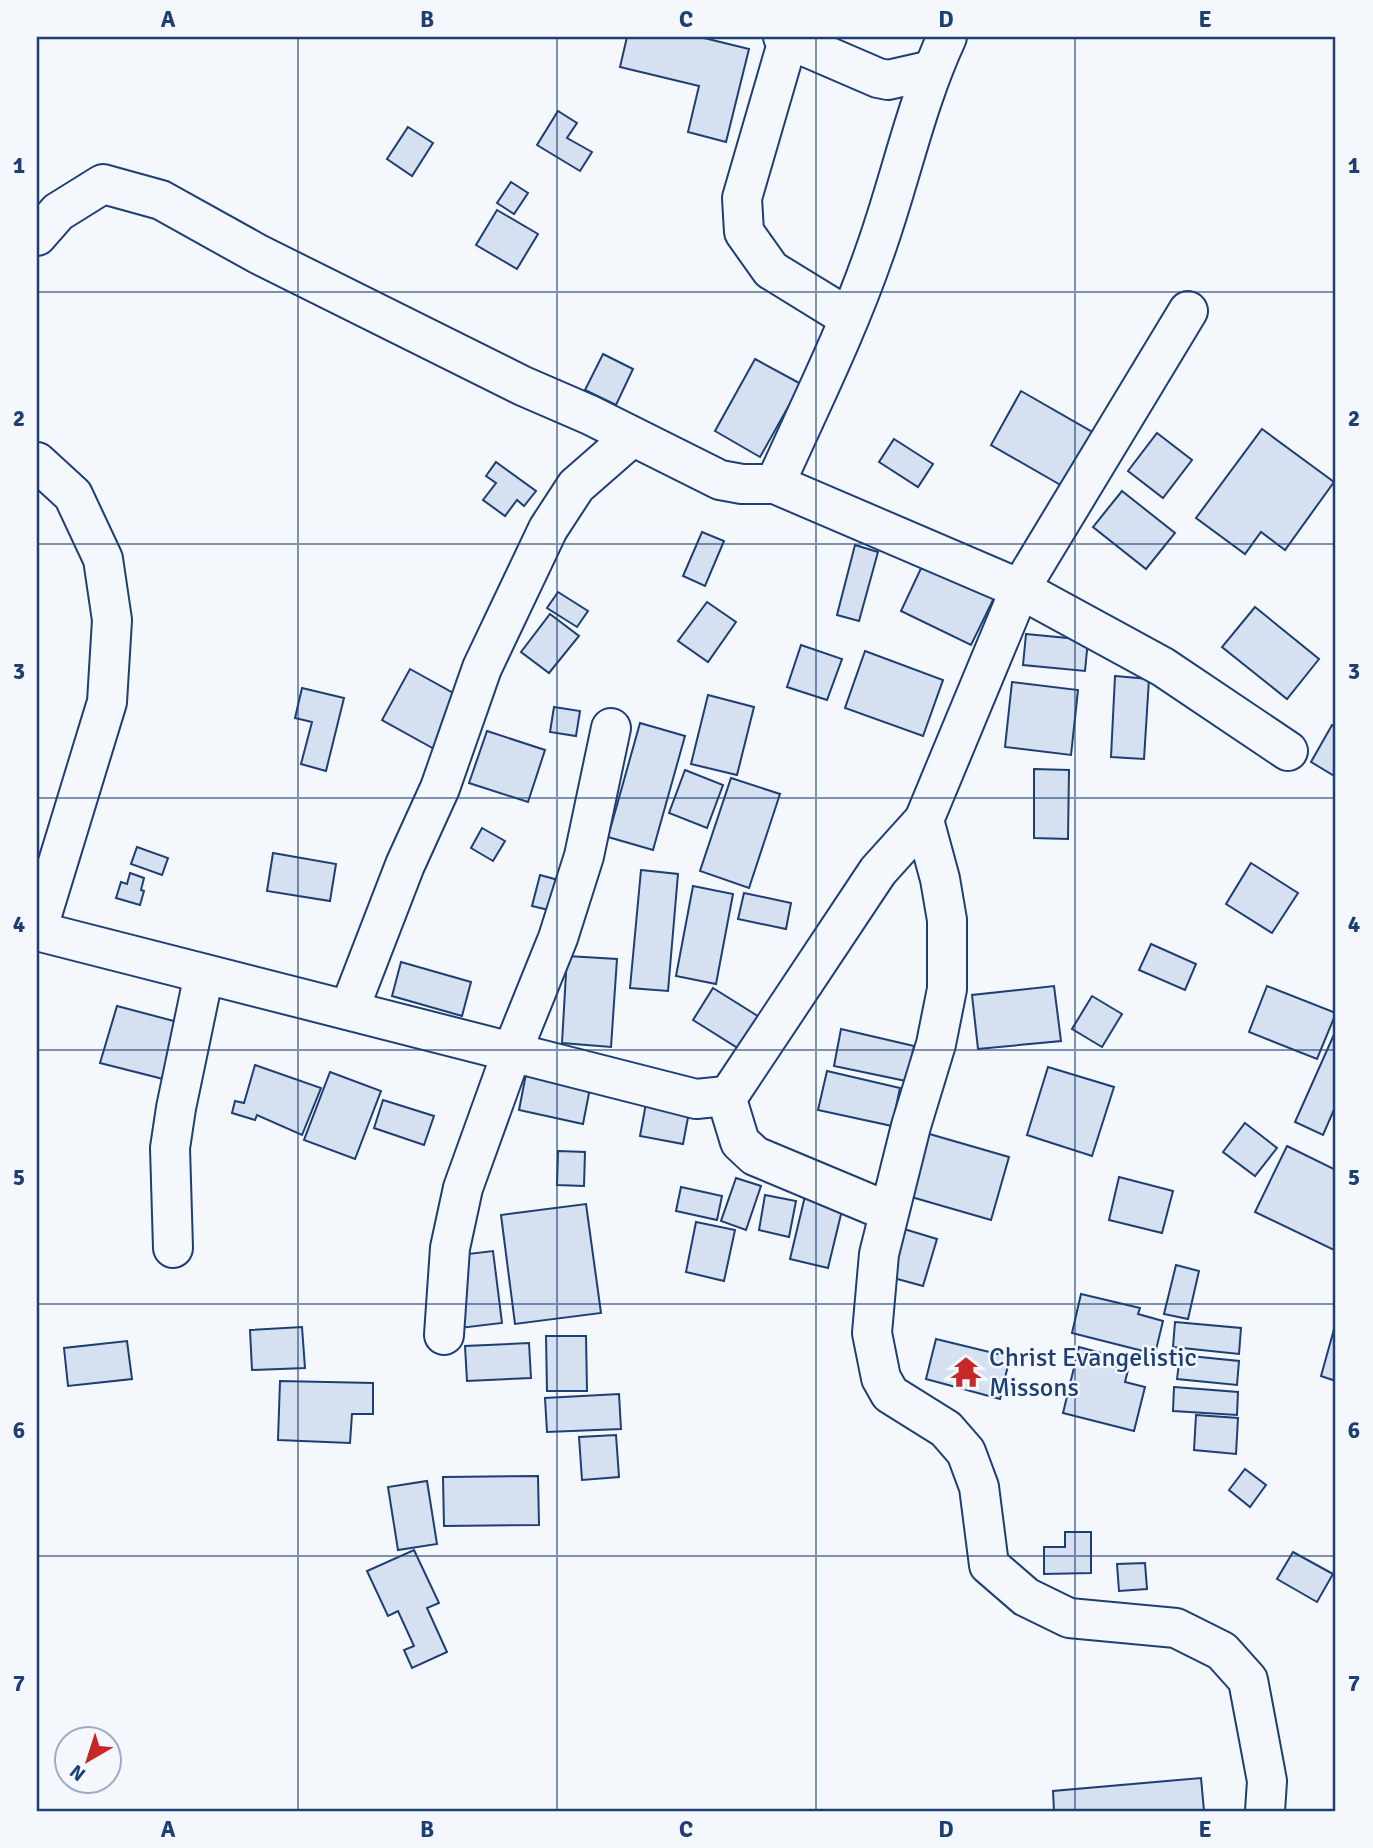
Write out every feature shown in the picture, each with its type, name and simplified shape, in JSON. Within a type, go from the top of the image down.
[{"type":"street","points":[[849,318],[771,270],[744,232],[742,198],[785,38],[888,80],[939,54]]},
{"type":"street","points":[[775,484],[849,318],[882,230],[939,54]]},
{"type":"street","points":[[37,236],[58,212],[103,184],[161,200],[258,254],[523,386],[590,415],[720,480],[742,484],[775,484],[1020,589],[1163,667],[1288,751]]},
{"type":"street","points":[[37,461],[73,495],[103,559],[112,620],[107,702],[37,931],[696,1099],[726,1096],[878,871],[925,820],[1020,589],[1188,311]]},
{"type":"street","points":[[349,1010],[405,865],[440,788],[482,668],[548,528],[576,486],[632,437]]},
{"type":"street","points":[[444,1335],[450,1248],[463,1188],[512,1052],[558,938],[583,856],[611,728]]},
{"type":"street","points":[[925,820],[940,878],[947,920],[947,989],[936,1044],[888,1212],[879,1254],[872,1333],[881,1378],[890,1394],[946,1429],[966,1452],[979,1487],[989,1565],[1026,1597],[1069,1618],[1176,1628],[1222,1651],[1248,1680],[1267,1781],[1265,1811]]},
{"type":"street","points":[[173,1248],[170,1148],[204,974]]},
{"type":"street","points":[[726,1096],[740,1142],[755,1156],[888,1212]]},
{"type":"building","points":[[627,37],[700,37],[749,49],[726,142],[688,132],[699,86],[620,67]]},
{"type":"building","points":[[558,111],[577,123],[567,138],[592,152],[580,171],[537,145]]},
{"type":"building","points":[[408,127],[433,143],[412,176],[387,159]]},
{"type":"building","points":[[511,182],[528,193],[514,214],[497,203]]},
{"type":"building","points":[[497,210],[538,234],[517,269],[476,245]]},
{"type":"building","points":[[603,354],[633,369],[616,405],[585,390]]},
{"type":"building","points":[[755,359],[801,384],[760,457],[715,431]]},
{"type":"building","points":[[1021,391],[1094,433],[1064,487],[991,445]]},
{"type":"building","points":[[1262,429],[1334,482],[1285,550],[1261,532],[1245,554],[1196,518]]},
{"type":"building","points":[[1157,433],[1192,460],[1163,498],[1128,471]]},
{"type":"building","points":[[894,439],[933,464],[918,487],[879,462]]},
{"type":"building","points":[[496,462],[536,491],[524,506],[517,500],[505,516],[483,500],[496,483],[486,476]]},
{"type":"building","points":[[1122,491],[1175,533],[1146,569],[1093,527]]},
{"type":"building","points":[[702,532],[724,541],[705,586],[683,576]]},
{"type":"building","points":[[855,545],[878,552],[859,621],[837,615]]},
{"type":"building","points":[[923,564],[994,598],[971,645],[901,611]]},
{"type":"building","points":[[558,592],[588,611],[577,627],[547,608]]},
{"type":"building","points":[[707,602],[736,622],[708,662],[678,641]]},
{"type":"building","points":[[1255,607],[1319,659],[1287,699],[1222,647]]},
{"type":"building","points":[[550,614],[579,636],[549,673],[521,652]]},
{"type":"building","points":[[1026,634],[1088,640],[1085,671],[1023,665]]},
{"type":"building","points":[[801,645],[842,659],[827,700],[787,687]]},
{"type":"building","points":[[865,651],[943,680],[923,736],[845,708]]},
{"type":"building","points":[[410,669],[464,699],[436,750],[382,720]]},
{"type":"building","points":[[1115,676],[1149,679],[1144,759],[1111,757]]},
{"type":"building","points":[[1012,682],[1078,690],[1071,755],[1005,747]]},
{"type":"building","points":[[302,688],[344,698],[326,771],[301,764],[312,722],[295,718]]},
{"type":"building","points":[[708,695],[754,707],[737,775],[691,764]]},
{"type":"building","points":[[554,707],[580,711],[576,736],[550,732]]},
{"type":"building","points":[[640,723],[685,736],[653,850],[608,837]]},
{"type":"building","points":[[1332,725],[1336,727],[1336,777],[1311,762]]},
{"type":"building","points":[[487,731],[545,750],[528,802],[469,783]]},
{"type":"building","points":[[1034,769],[1069,770],[1068,839],[1034,838]]},
{"type":"building","points":[[685,770],[723,785],[707,828],[669,813]]},
{"type":"building","points":[[731,778],[780,794],[749,888],[700,871]]},
{"type":"building","points":[[482,828],[505,841],[493,861],[471,848]]},
{"type":"building","points":[[137,847],[168,858],[162,875],[131,864]]},
{"type":"building","points":[[273,853],[336,864],[330,901],[267,891]]},
{"type":"building","points":[[1251,863],[1298,893],[1272,933],[1226,904]]},
{"type":"building","points":[[641,870],[678,874],[668,991],[630,988]]},
{"type":"building","points":[[130,873],[144,878],[140,905],[116,898],[121,882],[127,884]]},
{"type":"building","points":[[540,875],[569,883],[561,913],[532,906]]},
{"type":"building","points":[[693,886],[733,894],[716,984],[676,976]]},
{"type":"building","points":[[744,893],[791,903],[786,929],[738,919]]},
{"type":"building","points":[[1151,944],[1196,964],[1185,990],[1139,970]]},
{"type":"building","points":[[567,956],[617,959],[611,1047],[562,1043]]},
{"type":"building","points":[[401,962],[471,982],[462,1016],[392,996]]},
{"type":"building","points":[[1054,986],[1061,1041],[978,1049],[972,995]]},
{"type":"building","points":[[1267,986],[1336,1013],[1317,1059],[1249,1032]]},
{"type":"building","points":[[713,988],[761,1018],[741,1050],[693,1020]]},
{"type":"building","points":[[1092,996],[1122,1014],[1102,1047],[1072,1029]]},
{"type":"building","points":[[117,1006],[189,1025],[175,1082],[100,1063]]},
{"type":"building","points":[[841,1029],[914,1046],[906,1081],[834,1066]]},
{"type":"building","points":[[1336,1030],[1336,1105],[1323,1135],[1295,1122]]},
{"type":"building","points":[[255,1065],[321,1088],[302,1135],[257,1115],[255,1120],[232,1113],[235,1101],[244,1103]]},
{"type":"building","points":[[1048,1067],[1114,1087],[1092,1156],[1027,1135]]},
{"type":"building","points":[[827,1071],[900,1088],[892,1126],[818,1110]]},
{"type":"building","points":[[330,1072],[381,1091],[355,1159],[304,1140]]},
{"type":"building","points":[[526,1074],[590,1088],[583,1124],[519,1110]]},
{"type":"building","points":[[647,1098],[690,1107],[683,1144],[640,1136]]},
{"type":"building","points":[[383,1100],[434,1116],[424,1145],[374,1128]]},
{"type":"building","points":[[1245,1123],[1277,1148],[1255,1176],[1223,1152]]},
{"type":"building","points":[[926,1133],[1009,1157],[991,1220],[908,1196]]},
{"type":"building","points":[[1287,1146],[1336,1170],[1334,1250],[1255,1212]]},
{"type":"building","points":[[558,1151],[585,1152],[584,1186],[557,1185]]},
{"type":"building","points":[[1119,1177],[1173,1191],[1162,1233],[1109,1220]]},
{"type":"building","points":[[736,1178],[761,1186],[746,1230],[721,1221]]},
{"type":"building","points":[[681,1187],[722,1196],[717,1220],[676,1211]]},
{"type":"building","points":[[765,1195],[796,1201],[789,1237],[759,1230]]},
{"type":"building","points":[[805,1196],[843,1206],[828,1268],[790,1259]]},
{"type":"building","points":[[586,1204],[601,1313],[515,1324],[501,1215]]},
{"type":"building","points":[[696,1222],[735,1230],[724,1281],[686,1272]]},
{"type":"building","points":[[904,1229],[937,1239],[923,1286],[890,1277]]},
{"type":"building","points":[[493,1251],[502,1323],[460,1328],[451,1256]]},
{"type":"building","points":[[1176,1265],[1199,1271],[1188,1319],[1164,1314]]},
{"type":"building","points":[[1081,1294],[1140,1308],[1138,1314],[1163,1321],[1155,1354],[1072,1333]]},
{"type":"building","points":[[1175,1322],[1241,1328],[1239,1354],[1173,1347]]},
{"type":"building","points":[[1336,1322],[1336,1381],[1321,1376]]},
{"type":"building","points":[[302,1327],[305,1368],[252,1370],[250,1330]]},
{"type":"building","points":[[546,1336],[586,1336],[587,1391],[547,1391]]},
{"type":"building","points":[[936,1339],[1010,1357],[1000,1399],[926,1379]]},
{"type":"building","points":[[127,1341],[132,1379],[68,1386],[64,1348]]},
{"type":"building","points":[[529,1343],[531,1378],[467,1381],[465,1346]]},
{"type":"building","points":[[1079,1347],[1105,1354],[1102,1363],[1128,1370],[1125,1382],[1145,1387],[1134,1431],[1063,1413]]},
{"type":"building","points":[[1180,1355],[1239,1361],[1237,1385],[1177,1379]]},
{"type":"building","points":[[280,1381],[373,1383],[373,1414],[352,1414],[350,1443],[278,1440]]},
{"type":"building","points":[[1174,1387],[1238,1392],[1237,1415],[1173,1411]]},
{"type":"building","points":[[619,1394],[621,1429],[547,1432],[545,1398]]},
{"type":"building","points":[[1196,1415],[1238,1418],[1236,1454],[1194,1450]]},
{"type":"building","points":[[616,1435],[619,1477],[582,1480],[579,1437]]},
{"type":"building","points":[[1245,1469],[1266,1485],[1250,1507],[1229,1490]]},
{"type":"building","points":[[538,1476],[539,1525],[444,1526],[443,1477]]},
{"type":"building","points":[[427,1481],[437,1544],[398,1550],[388,1487]]},
{"type":"building","points":[[1065,1532],[1091,1532],[1091,1573],[1044,1574],[1044,1547],[1065,1547]]},
{"type":"building","points":[[414,1550],[439,1603],[427,1608],[447,1652],[412,1668],[404,1650],[414,1646],[398,1611],[388,1616],[367,1571]]},
{"type":"building","points":[[1293,1552],[1333,1574],[1317,1602],[1277,1579]]},
{"type":"building","points":[[1145,1563],[1147,1589],[1119,1591],[1117,1564]]},
{"type":"building","points":[[1201,1778],[1204,1811],[1054,1811],[1053,1791]]},
{"type":"place","name":"Christ Evangelistic Missons","points":[[966,1372]]}]
